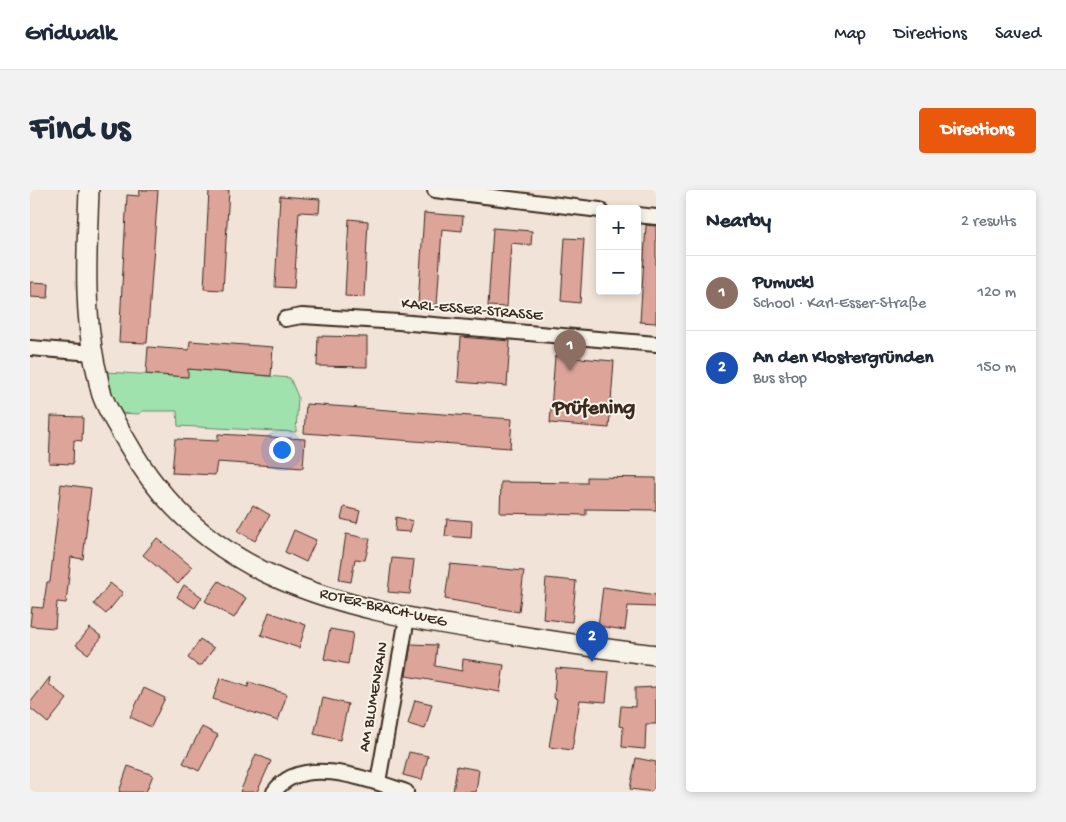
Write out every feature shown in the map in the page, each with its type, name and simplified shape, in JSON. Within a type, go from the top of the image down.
[{"type":"street","name":"ROTER-BRACH-WEG","points":[[89,190],[87,320],[102,394],[141,469],[166,500],[200,532],[232,556],[267,576],[349,605],[407,618],[656,655]]},
{"type":"street","points":[[435,190],[596,210]]},
{"type":"street","points":[[641,215],[656,217]]},
{"type":"street","name":"KARL-ESSER-STRASSE","points":[[285,319],[302,316],[399,322],[656,344]]},
{"type":"street","points":[[30,348],[93,353]]},
{"type":"street","name":"AM BLUMENRAIN","points":[[378,782],[407,618]]},
{"type":"street","points":[[274,792],[282,781],[295,774],[313,772],[333,772],[378,782],[406,792]]},
{"type":"green space","points":[[188,369],[290,378],[298,397],[296,432],[178,426],[177,411],[142,411],[140,414],[118,413],[106,372],[187,377]]},
{"type":"building","points":[[140,190],[158,190],[147,343],[119,342],[127,195],[139,196]]},
{"type":"building","points":[[209,190],[229,190],[223,290],[204,289]]},
{"type":"building","points":[[280,196],[320,199],[319,213],[299,212],[294,288],[275,287]]},
{"type":"building","points":[[424,213],[463,216],[462,231],[442,229],[437,305],[418,304]]},
{"type":"building","points":[[349,219],[368,221],[364,297],[345,296]]},
{"type":"building","points":[[646,225],[656,226],[656,323],[640,322]]},
{"type":"building","points":[[493,228],[532,231],[531,245],[511,243],[507,307],[488,306]]},
{"type":"building","points":[[565,238],[584,239],[580,303],[561,301]]},
{"type":"building","points":[[30,282],[49,283],[48,298],[30,297]]},
{"type":"building","points":[[318,336],[367,337],[367,367],[317,366]]},
{"type":"building","points":[[461,337],[510,341],[507,386],[458,382]]},
{"type":"building","points":[[190,341],[273,347],[271,376],[188,369],[188,377],[146,374],[148,347],[189,350]]},
{"type":"building","points":[[555,356],[614,361],[609,428],[550,423]]},
{"type":"building","points":[[306,404],[512,419],[510,448],[304,433]]},
{"type":"building","points":[[51,416],[83,417],[82,441],[74,440],[73,464],[49,463]]},
{"type":"building","points":[[218,434],[305,439],[303,468],[217,462],[215,475],[172,473],[175,439],[218,441]]},
{"type":"building","points":[[587,477],[656,478],[656,510],[586,509],[586,515],[500,513],[501,482],[587,483]]},
{"type":"building","points":[[61,484],[91,488],[83,559],[71,557],[66,603],[57,602],[55,628],[30,626],[32,607],[43,608],[47,582],[50,582]]},
{"type":"building","points":[[253,505],[270,515],[255,541],[238,531]]},
{"type":"building","points":[[344,507],[360,511],[357,523],[341,519]]},
{"type":"building","points":[[396,517],[413,521],[410,532],[395,531]]},
{"type":"building","points":[[447,519],[472,521],[471,538],[445,536]]},
{"type":"building","points":[[294,530],[316,540],[306,562],[285,552]]},
{"type":"building","points":[[346,534],[370,539],[365,560],[355,559],[351,582],[339,580]]},
{"type":"building","points":[[157,538],[192,567],[178,584],[143,555]]},
{"type":"building","points":[[392,558],[414,560],[410,594],[388,592]]},
{"type":"building","points":[[450,564],[524,571],[519,612],[445,599]]},
{"type":"building","points":[[546,578],[576,581],[572,622],[543,619]]},
{"type":"building","points":[[219,581],[246,598],[234,618],[205,601]]},
{"type":"building","points":[[110,583],[123,593],[106,614],[94,604]]},
{"type":"building","points":[[184,585],[202,597],[195,608],[177,597]]},
{"type":"building","points":[[603,587],[656,595],[656,607],[628,606],[625,630],[598,626]]},
{"type":"building","points":[[269,612],[306,625],[299,648],[261,635]]},
{"type":"building","points":[[90,628],[102,637],[88,654],[76,645]]},
{"type":"building","points":[[330,629],[353,633],[348,664],[324,659]]},
{"type":"building","points":[[200,639],[214,648],[202,665],[197,665],[188,658]]},
{"type":"building","points":[[411,644],[437,645],[435,666],[462,671],[463,659],[504,665],[500,692],[406,676]]},
{"type":"building","points":[[556,668],[609,672],[606,702],[580,700],[572,750],[549,747],[557,699],[554,698]]},
{"type":"building","points":[[50,677],[49,684],[67,699],[48,723],[30,708],[30,703]]},
{"type":"building","points":[[220,678],[248,687],[249,682],[287,694],[278,721],[213,699]]},
{"type":"building","points":[[656,687],[656,724],[646,724],[645,749],[622,747],[623,727],[619,726],[621,706],[635,707],[635,688]]},
{"type":"building","points":[[144,688],[165,698],[151,727],[130,717]]},
{"type":"building","points":[[323,698],[348,704],[340,740],[314,734]]},
{"type":"building","points":[[415,700],[432,704],[425,729],[408,724]]},
{"type":"building","points":[[202,727],[218,735],[199,771],[183,763]]},
{"type":"building","points":[[409,752],[428,756],[422,780],[403,775]]},
{"type":"building","points":[[256,754],[271,761],[257,792],[240,792]]},
{"type":"building","points":[[636,758],[656,762],[654,792],[630,789]]},
{"type":"building","points":[[128,766],[153,775],[146,792],[119,792]]},
{"type":"building","points":[[457,766],[479,770],[476,792],[453,792]]},
{"type":"place","name":"Pumuckl","points":[[570,371]]},
{"type":"place","name":"An den Klostergründen","points":[[592,662]]},
{"type":"district","name":"Prüfening","points":[[594,409]]}]
